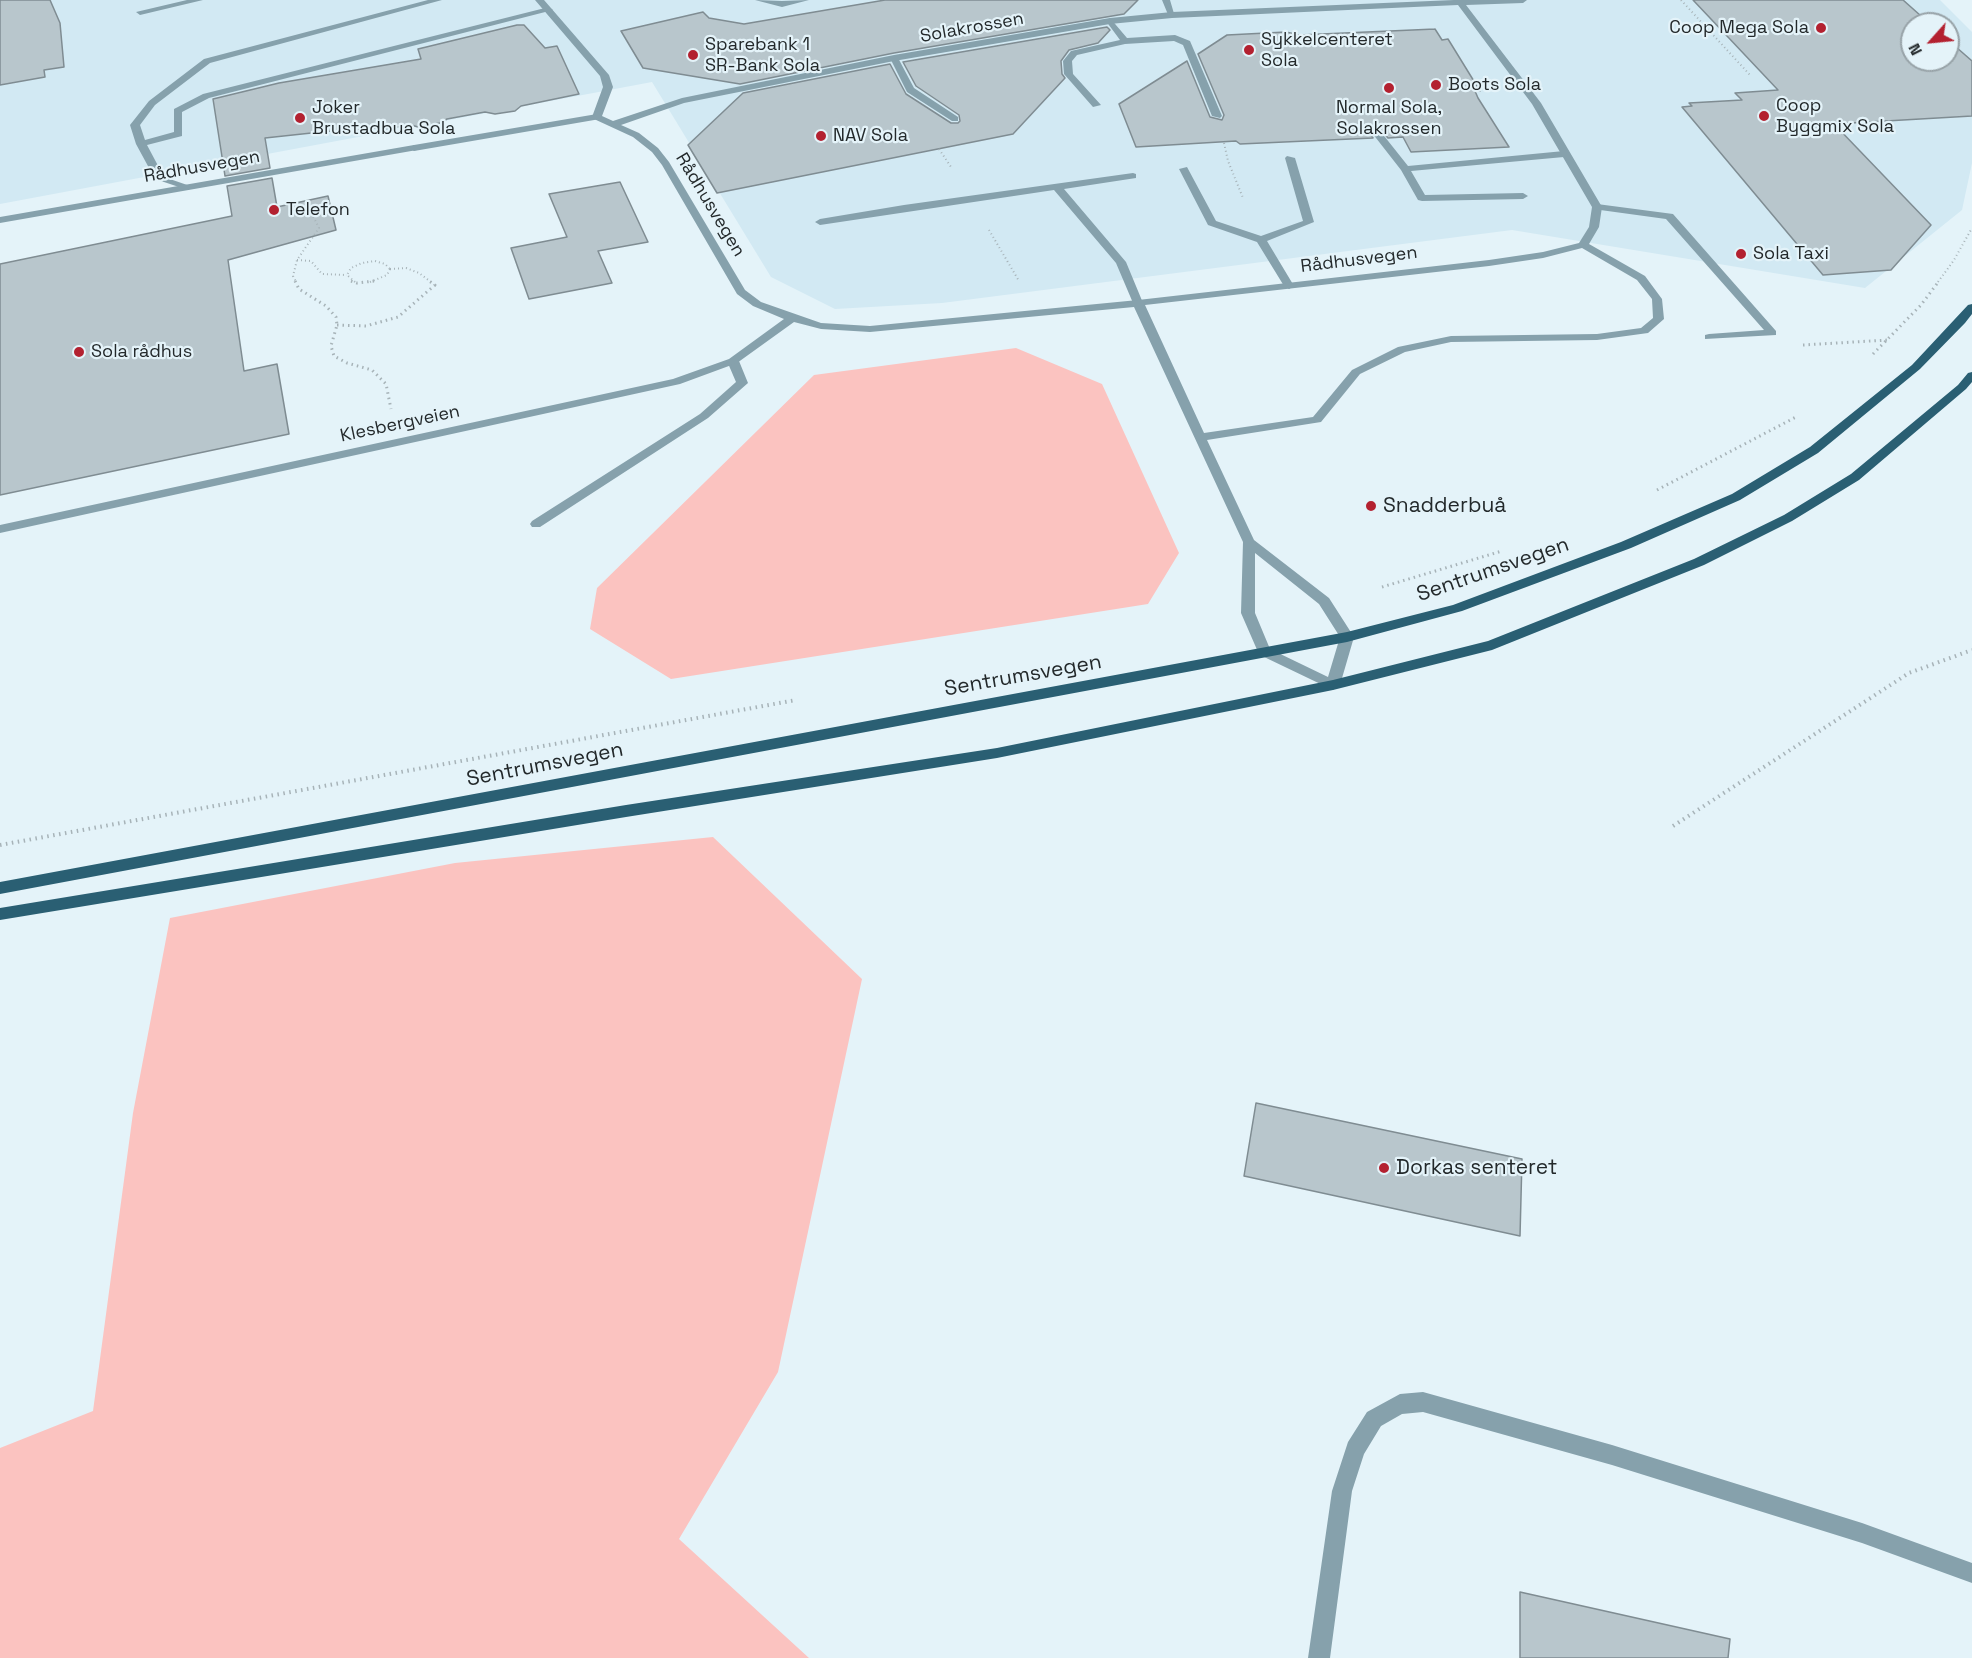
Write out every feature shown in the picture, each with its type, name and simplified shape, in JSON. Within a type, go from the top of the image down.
[{"type":"main road","name":"Sentrumsvegen","points":[[0,888],[1347,637],[1457,608],[1626,544],[1736,497],[1814,450],[1916,367],[1972,307]]},
{"type":"main road","points":[[0,914],[626,811],[997,753],[1333,685],[1492,645],[1699,562],[1788,518],[1855,477],[1962,387],[1972,375]]},
{"type":"street","points":[[140,12],[199,0]]},
{"type":"street","points":[[188,187],[160,179],[141,144],[135,125],[152,103],[207,61],[438,0]]},
{"type":"street","points":[[539,0],[604,75],[608,87],[597,117]]},
{"type":"street","points":[[759,0],[782,4],[805,0]]},
{"type":"street","points":[[1166,0],[1172,15]]},
{"type":"street","name":"Solakrossen","points":[[614,124],[682,101],[894,58],[1110,21],[1172,15],[1523,0]]},
{"type":"street","points":[[1201,437],[1317,420],[1356,372],[1402,349],[1451,339],[1598,337],[1644,331],[1659,319],[1657,299],[1641,278],[1583,245],[1594,227],[1597,207],[1536,103],[1459,1]]},
{"type":"street","points":[[141,144],[179,134],[177,111],[206,96],[549,10]]},
{"type":"street","points":[[1110,21],[1125,41]]},
{"type":"street","points":[[1096,105],[1069,74],[1067,61],[1074,53],[1125,41],[1175,38],[1187,43],[1217,116]]},
{"type":"street","points":[[894,58],[910,90],[955,119]]},
{"type":"street","name":"Rådhusvegen","points":[[0,220],[597,117],[636,135],[655,150],[666,164],[741,292],[757,304],[792,318],[821,326],[870,328],[1138,303],[1543,255],[1583,245]]},
{"type":"street","points":[[1374,129],[1405,170],[1422,198],[1523,196]]},
{"type":"street","points":[[1405,170],[1564,154]]},
{"type":"street","points":[[1184,169],[1212,223],[1261,240],[1309,222],[1290,158]]},
{"type":"street","points":[[820,222],[1133,176]]},
{"type":"street","points":[[1058,188],[1121,262],[1249,542],[1248,613],[1265,652],[1333,685],[1347,637],[1324,601],[1249,542]]},
{"type":"street","points":[[1597,207],[1669,216],[1772,333],[1709,337]]},
{"type":"street","points":[[1261,240],[1288,286]]},
{"type":"street","name":"Klesbergveien","points":[[0,529],[676,382],[733,361],[792,318]]},
{"type":"street","points":[[536,524],[704,416],[742,383],[733,361]]},
{"type":"street","points":[[1320,1658],[1345,1480],[1355,1449],[1374,1419],[1400,1404],[1423,1402],[1612,1455],[1862,1533],[1972,1573]]},
{"type":"path","points":[[1681,0],[1750,75]]},
{"type":"path","points":[[1217,116],[1228,161],[1261,240]]},
{"type":"path","points":[[269,173],[289,205],[312,214],[319,228],[297,260],[293,276],[299,289],[311,299],[326,306],[336,317],[337,325],[331,346],[334,356],[347,363],[372,370],[386,384],[392,414]]},
{"type":"path","points":[[1872,355],[1921,305],[1954,260],[1972,228]]},
{"type":"path","points":[[297,260],[311,261],[322,274],[346,275],[357,283],[368,283],[387,275],[390,269]]},
{"type":"path","points":[[337,325],[366,326],[398,317],[435,285],[419,273],[406,268],[390,269],[385,264],[375,261],[351,268],[346,275]]},
{"type":"path","points":[[1655,491],[1803,413]]},
{"type":"path","points":[[1382,587],[1510,549]]},
{"type":"path","points":[[1673,826],[1909,674],[1972,650]]},
{"type":"path","points":[[0,845],[806,698]]},
{"type":"shaded area","points":[[0,0],[1940,0],[1952,12],[1900,12],[1900,72],[1960,72],[1960,20],[1972,32],[1972,163],[1962,210],[1865,288],[1512,230],[942,303],[835,309],[771,277],[652,82],[0,204]]},
{"type":"shaded area","points":[[1016,348],[1102,384],[1179,553],[1148,604],[671,679],[590,629],[597,588],[814,375]]},
{"type":"shaded area","points":[[713,837],[862,979],[778,1372],[679,1539],[809,1658],[0,1658],[0,1448],[93,1411],[133,1113],[170,918],[455,863]]},
{"type":"building","points":[[0,0],[50,0],[60,23],[64,67],[44,70],[45,77],[0,85]]},
{"type":"building","points":[[885,0],[1138,0],[1124,14],[894,53],[740,84],[643,68],[621,31],[703,12],[709,18],[744,24]]},
{"type":"building","points":[[1693,0],[1903,0],[1916,12],[1900,12],[1900,72],[1960,72],[1960,50],[1972,61],[1972,116],[1834,124],[1931,225],[1891,270],[1823,275],[1682,107],[1692,106],[1689,103],[1742,100],[1735,93],[1778,90]]},
{"type":"building","points":[[524,25],[545,48],[557,46],[579,94],[521,106],[515,111],[495,114],[485,112],[418,127],[411,125],[265,138],[270,168],[225,176],[213,99],[279,83],[421,59],[418,49]]},
{"type":"building","points":[[1107,27],[1110,30],[1098,43],[1069,50],[1061,61],[1062,74],[1065,78],[1013,134],[717,193],[688,145],[743,93],[890,64],[906,94],[951,123],[958,123],[959,115],[916,86],[903,62]]},
{"type":"building","points":[[1435,29],[1442,40],[1448,39],[1480,91],[1475,91],[1478,98],[1509,147],[1411,152],[1403,137],[1388,138],[1375,124],[1367,129],[1373,138],[1240,144],[1236,141],[1136,147],[1119,104],[1187,61],[1210,117],[1222,120],[1224,115],[1198,54],[1227,35],[1286,32],[1299,35]]},
{"type":"building","points":[[272,178],[277,207],[328,196],[336,230],[228,260],[244,371],[277,364],[289,434],[0,495],[0,264],[232,216],[227,186]]},
{"type":"building","points":[[620,182],[648,242],[598,251],[612,283],[529,299],[511,248],[567,237],[549,194]]},
{"type":"building","name":"Dorkas senteret","points":[[1256,1103],[1522,1159],[1520,1236],[1244,1176]]},
{"type":"building","points":[[1520,1592],[1730,1639],[1728,1658],[1520,1658]]},
{"type":"place","name":"Coop Mega Sola","points":[[1821,28]]},
{"type":"place","name":"Sykkelcenteret Sola","points":[[1249,50]]},
{"type":"place","name":"Sparebank 1 SR-Bank Sola","points":[[693,55]]},
{"type":"place","name":"Boots Sola","points":[[1436,85]]},
{"type":"place","name":"Normal Sola, Solakrossen","points":[[1389,88]]},
{"type":"place","name":"Coop Byggmix Sola","points":[[1764,116]]},
{"type":"place","name":"Joker Brustadbua Sola","points":[[300,118]]},
{"type":"place","name":"NAV Sola","points":[[821,136]]},
{"type":"place","name":"Telefon","points":[[274,210]]},
{"type":"place","name":"Sola Taxi","points":[[1741,254]]},
{"type":"place","name":"Sola rådhus","points":[[79,352]]},
{"type":"place","name":"Snadderbuå","points":[[1371,506]]},
{"type":"place","name":"Dorkas senteret","points":[[1384,1168]]}]
